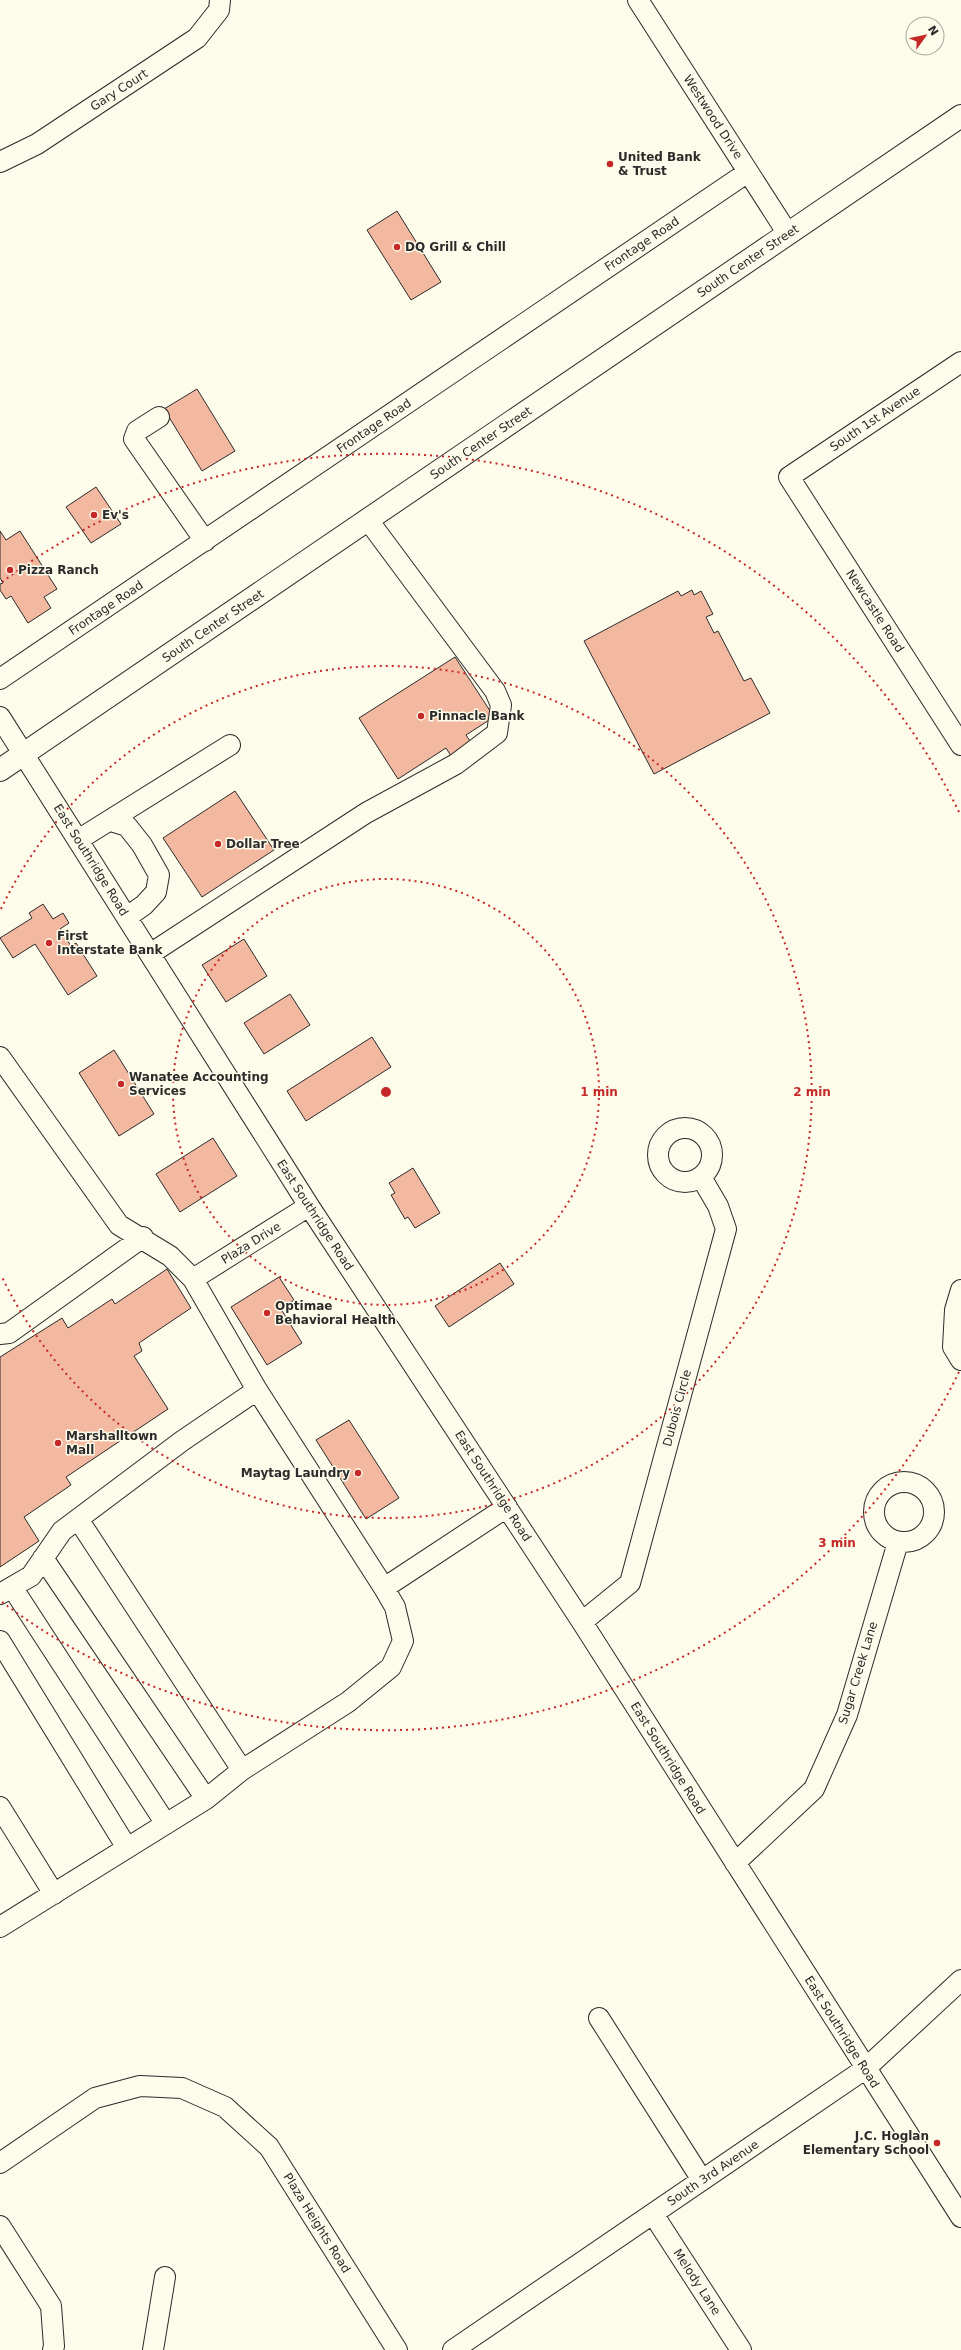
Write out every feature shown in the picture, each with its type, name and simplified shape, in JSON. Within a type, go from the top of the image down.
[{"type":"main road","name":"South Center Street","points":[[0,770],[961,116]]},
{"type":"street","name":"Gary Court","points":[[0,162],[37,144],[197,38],[219,10],[220,0]]},
{"type":"street","name":"Westwood Drive","points":[[638,0],[788,234]]},
{"type":"street","name":"Frontage Road","points":[[0,679],[748,172]]},
{"type":"street","name":"South 1st Avenue","points":[[789,477],[961,362]]},
{"type":"street","points":[[159,417],[137,431],[134,439],[205,541]]},
{"type":"street","name":"Newcastle Road","points":[[789,477],[961,745]]},
{"type":"street","points":[[150,954],[366,813],[456,764],[497,732],[501,705],[495,691],[368,520]]},
{"type":"street","name":"East Southridge Road","points":[[0,717],[309,1206],[582,1622],[865,2069],[961,2217]]},
{"type":"street","points":[[78,840],[111,821],[230,744]]},
{"type":"street","points":[[111,821],[127,826],[142,845],[159,875],[156,892],[144,905],[127,917]]},
{"type":"street","points":[[0,1057],[119,1224],[143,1237],[170,1256],[193,1279],[258,1390],[384,1588],[395,1607],[403,1641],[391,1667],[348,1702],[242,1770],[206,1799],[0,1927]]},
{"type":"street","name":"Dubois Circle","points":[[582,1622],[630,1583],[726,1229],[718,1206],[701,1177]]},
{"type":"street","name":"Plaza Drive","points":[[193,1279],[309,1206]]},
{"type":"street","points":[[0,1334],[9,1333],[143,1237]]},
{"type":"street","points":[[961,1290],[955,1310],[953,1347],[961,1360]]},
{"type":"street","points":[[166,1824],[6,1590],[31,1576],[62,1531],[182,1442],[258,1390]]},
{"type":"street","points":[[384,1588],[506,1507]]},
{"type":"street","points":[[78,1519],[242,1770]]},
{"type":"street","name":"Sugar Creek Lane","points":[[735,1863],[814,1789],[847,1715],[898,1542]]},
{"type":"street","points":[[44,1558],[206,1799]]},
{"type":"street","points":[[0,1641],[127,1848]]},
{"type":"street","points":[[0,1807],[54,1894]]},
{"type":"street","name":"South 3rd Avenue","points":[[453,2350],[865,2069],[961,1980]]},
{"type":"street","points":[[599,2018],[702,2180]]},
{"type":"street","name":"Plaza Heights Road","points":[[0,2163],[95,2098],[140,2086],[182,2088],[225,2108],[269,2147],[397,2350]]},
{"type":"street","name":"Melody Lane","points":[[653,2214],[741,2350]]},
{"type":"street","points":[[0,2226],[51,2306],[53,2350]]},
{"type":"street","points":[[153,2350],[165,2277]]},
{"type":"building","points":[[397,211],[441,282],[411,300],[367,230]]},
{"type":"building","points":[[197,389],[235,451],[202,471],[164,409]]},
{"type":"building","name":"Ev's","points":[[96,487],[121,524],[91,543],[66,507]]},
{"type":"building","points":[[0,531],[6,540],[20,531],[57,589],[44,597],[51,608],[28,623],[11,596],[6,599],[0,590],[0,584],[3,583],[0,578]]},
{"type":"building","points":[[692,590],[694,595],[701,591],[713,614],[706,617],[714,633],[718,631],[744,681],[751,678],[770,713],[654,774],[584,641],[678,591],[681,596]]},
{"type":"building","points":[[455,657],[494,717],[466,735],[481,757],[460,770],[446,748],[398,779],[359,718]]},
{"type":"building","name":"Dollar Tree","points":[[235,791],[274,850],[202,897],[163,838]]},
{"type":"building","points":[[43,904],[53,919],[63,913],[69,923],[60,929],[71,946],[76,943],[97,976],[68,995],[35,944],[13,958],[0,938],[32,918],[29,913]]},
{"type":"building","points":[[244,939],[267,976],[226,1002],[202,965]]},
{"type":"building","points":[[290,994],[310,1025],[264,1054],[244,1023]]},
{"type":"building","points":[[372,1037],[391,1067],[306,1121],[287,1091]]},
{"type":"building","points":[[114,1050],[154,1114],[119,1136],[79,1073]]},
{"type":"building","points":[[213,1138],[237,1176],[180,1212],[156,1174]]},
{"type":"building","points":[[413,1168],[440,1213],[415,1228],[408,1217],[405,1219],[391,1195],[395,1193],[389,1183]]},
{"type":"building","points":[[500,1263],[514,1284],[449,1327],[435,1306]]},
{"type":"building","name":"Marshalltown Mall","points":[[167,1269],[191,1308],[139,1343],[142,1351],[134,1356],[168,1409],[66,1477],[71,1485],[24,1517],[39,1541],[0,1567],[0,1357],[62,1318],[68,1328],[112,1299],[115,1304]]},
{"type":"building","points":[[279,1277],[294,1300],[281,1309],[302,1343],[267,1365],[231,1307]]},
{"type":"building","points":[[349,1420],[399,1498],[366,1519],[316,1440]]},
{"type":"place","name":"United Bank & Trust","points":[[610,164]]},
{"type":"place","name":"DQ Grill & Chill","points":[[397,247]]},
{"type":"place","name":"Ev's","points":[[94,515]]},
{"type":"place","name":"Pizza Ranch","points":[[10,570]]},
{"type":"place","name":"Pinnacle Bank","points":[[421,716]]},
{"type":"place","name":"Dollar Tree","points":[[218,844]]},
{"type":"place","name":"First Interstate Bank","points":[[49,943]]},
{"type":"place","name":"Wanatee Accounting Services","points":[[121,1084]]},
{"type":"place","name":"Optimae Behavioral Health","points":[[267,1313]]},
{"type":"place","name":"Marshalltown Mall","points":[[58,1443]]},
{"type":"place","name":"Maytag Laundry","points":[[358,1473]]},
{"type":"place","name":"J.C. Hoglan Elementary School","points":[[937,2143]]}]
